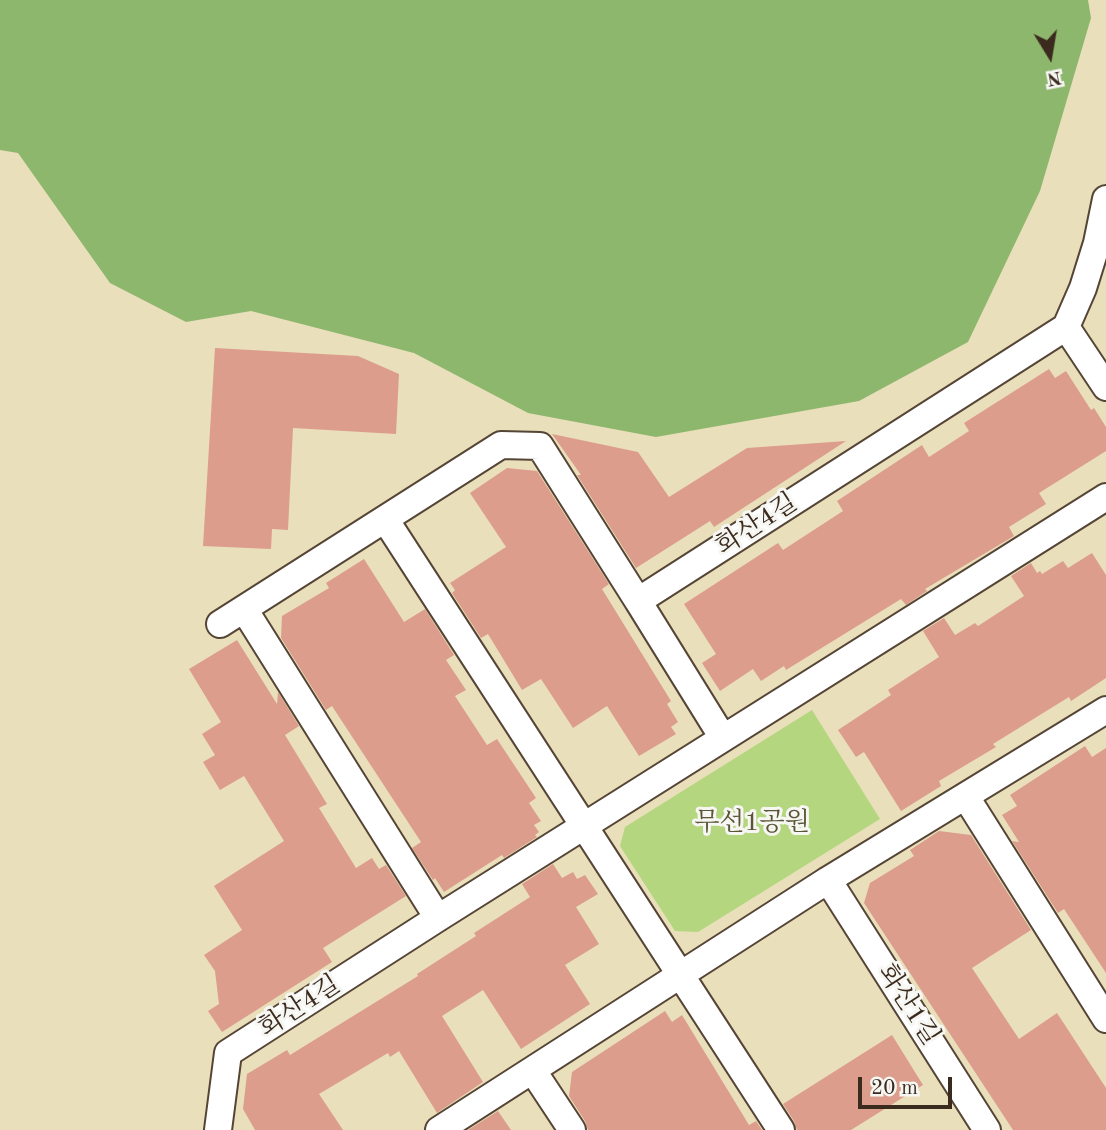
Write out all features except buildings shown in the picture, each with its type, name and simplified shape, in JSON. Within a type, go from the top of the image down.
[{"type":"street","points":[[1106,200],[1097,243],[1083,288],[1066,327],[1106,387]]},
{"type":"street","name":"화산4길","points":[[638,601],[1066,327]]},
{"type":"street","points":[[220,624],[501,445],[540,446],[723,738]]},
{"type":"street","name":"화산4길","points":[[218,1130],[228,1053],[1106,497]]},
{"type":"street","points":[[385,519],[781,1130]]},
{"type":"street","points":[[244,609],[438,918]]},
{"type":"street","points":[[439,1130],[828,880],[1106,710]]},
{"type":"street","points":[[966,797],[1106,1019]]},
{"type":"street","name":"화산1길","points":[[828,880],[987,1130]]},
{"type":"street","points":[[533,1071],[572,1130]]},
{"type":"green space","points":[[0,0],[1088,0],[1091,18],[1040,191],[968,342],[859,401],[656,437],[528,413],[414,353],[251,311],[186,322],[110,283],[18,153],[0,150]]},
{"type":"green space","name":"무선1공원","points":[[812,710],[880,819],[698,932],[675,931],[620,846],[625,827]]}]
